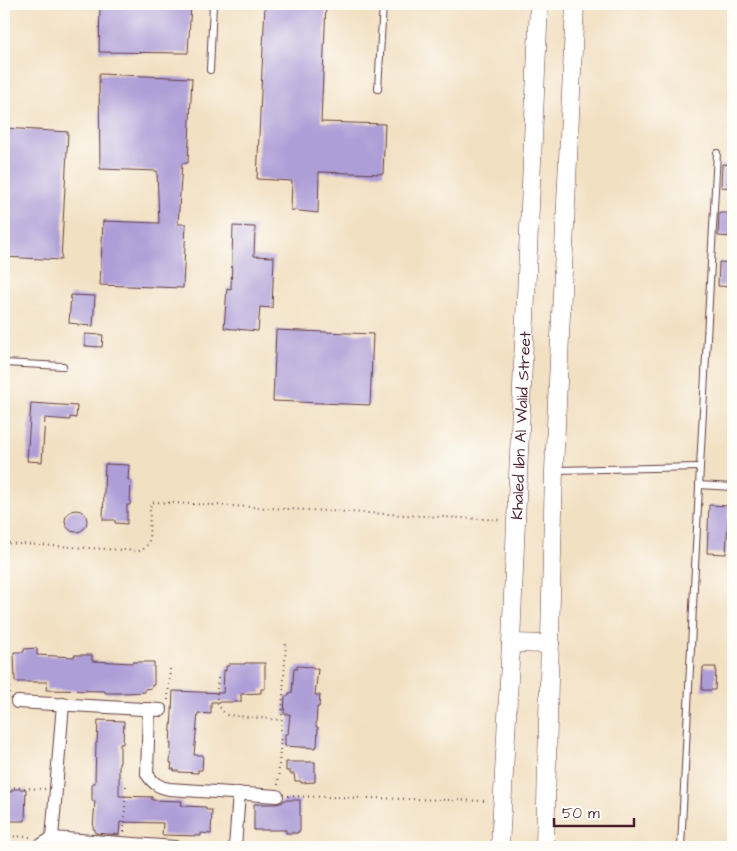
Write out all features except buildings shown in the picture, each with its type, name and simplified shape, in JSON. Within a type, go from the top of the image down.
[{"type":"main road","name":"Khaled Ibn Al Walid Street","points":[[500,847],[511,643],[539,4]]},
{"type":"main road","points":[[544,847],[554,470],[575,4]]},
{"type":"main road","points":[[511,643],[550,644]]},
{"type":"street","points":[[17,702],[155,710],[147,774],[152,782],[160,787],[169,789],[277,796]]},
{"type":"street","points":[[52,838],[63,704]]},
{"type":"street","points":[[235,847],[239,793]]},
{"type":"street","points":[[38,847],[52,838],[83,844],[175,847]]},
{"type":"lane","points":[[210,70],[213,4]]},
{"type":"lane","points":[[378,89],[383,4]]},
{"type":"lane","points":[[681,847],[717,153]]},
{"type":"lane","points":[[4,363],[63,366]]},
{"type":"lane","points":[[554,470],[700,467]]},
{"type":"lane","points":[[699,485],[733,487]]},
{"type":"path","points":[[4,543],[140,551],[145,548],[148,542],[150,508],[154,502],[516,521]]},
{"type":"path","points":[[286,642],[277,796],[502,801]]},
{"type":"path","points":[[10,658],[9,690],[10,695],[17,702]]},
{"type":"path","points":[[155,710],[166,708],[170,668]]},
{"type":"path","points":[[218,678],[217,704],[227,715],[282,720]]},
{"type":"path","points":[[123,844],[126,782]]},
{"type":"path","points":[[4,787],[55,790]]},
{"type":"path","points":[[4,836],[52,838]]}]
